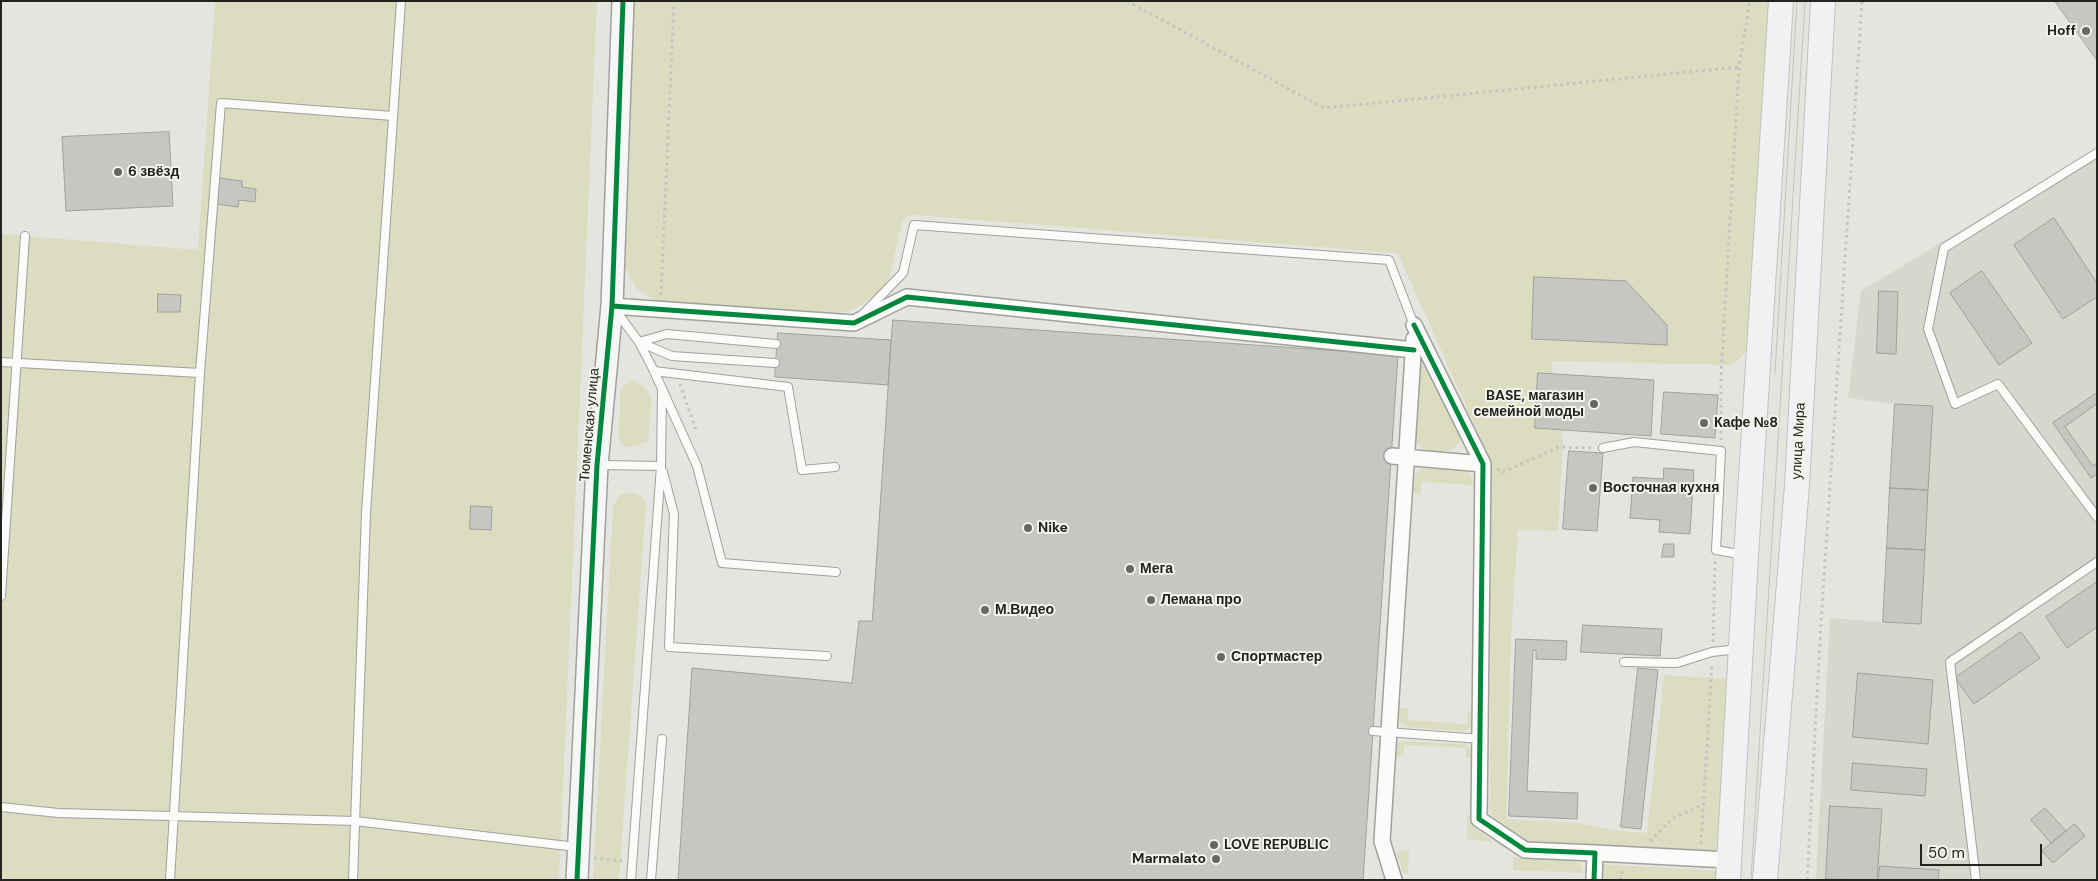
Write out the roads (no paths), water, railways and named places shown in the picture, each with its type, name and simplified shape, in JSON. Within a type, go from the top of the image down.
[{"type":"main road","points":[[1728,870],[1781,1]]},
{"type":"main road","name":"улица Мира","points":[[1765,880],[1798,471],[1823,1]]},
{"type":"main road","points":[[1821,56],[1834,1]]},
{"type":"street","name":"Тюменская улица","points":[[578,880],[597,465],[612,306],[624,1]]},
{"type":"street","points":[[612,306],[854,323],[907,297],[1281,342],[1414,350]]},
{"type":"street","points":[[1394,880],[1382,841],[1389,732],[1399,456],[1414,350],[1414,325]]},
{"type":"street","points":[[1414,325],[1484,464],[1479,819],[1524,850],[1700,859],[1728,870]]},
{"type":"street","points":[[1399,456],[1484,464]]},
{"type":"street","points":[[1594,880],[1595,853]]},
{"type":"lane","points":[[353,880],[366,513],[401,1]]},
{"type":"lane","points":[[170,880],[200,372],[221,103],[393,116]]},
{"type":"lane","points":[[2097,153],[1944,248],[1928,329],[1955,404],[1998,384],[2097,516]]},
{"type":"lane","points":[[854,323],[903,273],[914,225],[1389,260],[1414,325]]},
{"type":"lane","points":[[1,596],[25,236]]},
{"type":"lane","points":[[612,306],[639,342],[697,466],[722,563],[836,572]]},
{"type":"lane","points":[[639,342],[667,334],[776,344]]},
{"type":"lane","points":[[639,342],[672,356],[775,363]]},
{"type":"lane","points":[[1,362],[200,372]]},
{"type":"lane","points":[[654,371],[788,387],[802,470],[835,467]]},
{"type":"lane","points":[[631,880],[661,466],[662,388]]},
{"type":"lane","points":[[1603,448],[1634,442],[1721,451],[1716,550],[1746,556]]},
{"type":"lane","points":[[597,465],[661,466]]},
{"type":"lane","points":[[661,466],[674,514],[669,647],[828,656]]},
{"type":"lane","points":[[1976,880],[1950,662],[2097,562]]},
{"type":"lane","points":[[1624,662],[1677,663],[1712,652],[1740,649]]},
{"type":"lane","points":[[1373,731],[1481,739]]},
{"type":"lane","points":[[651,880],[662,739]]},
{"type":"lane","points":[[1,807],[58,813],[355,821],[579,846]]},
{"type":"tram line","points":[[1775,373],[1797,1]]},
{"type":"tram line","points":[[1751,880],[1805,1]]},
{"type":"place","name":"Hoff","points":[[2086,31]]},
{"type":"place","name":"6 звёзд","points":[[118,172]]},
{"type":"place","name":"BASE, магазин семейной моды","points":[[1594,404]]},
{"type":"place","name":"Кафе №8","points":[[1704,423]]},
{"type":"place","name":"Восточная кухня","points":[[1593,488]]},
{"type":"place","name":"Nike","points":[[1028,528]]},
{"type":"place","name":"Мега","points":[[1130,569]]},
{"type":"place","name":"Лемана про","points":[[1151,600]]},
{"type":"place","name":"М.Видео","points":[[985,610]]},
{"type":"place","name":"Спортмастер","points":[[1221,657]]},
{"type":"place","name":"LOVE REPUBLIC","points":[[1214,845]]},
{"type":"place","name":"Marmalato","points":[[1216,859]]}]
